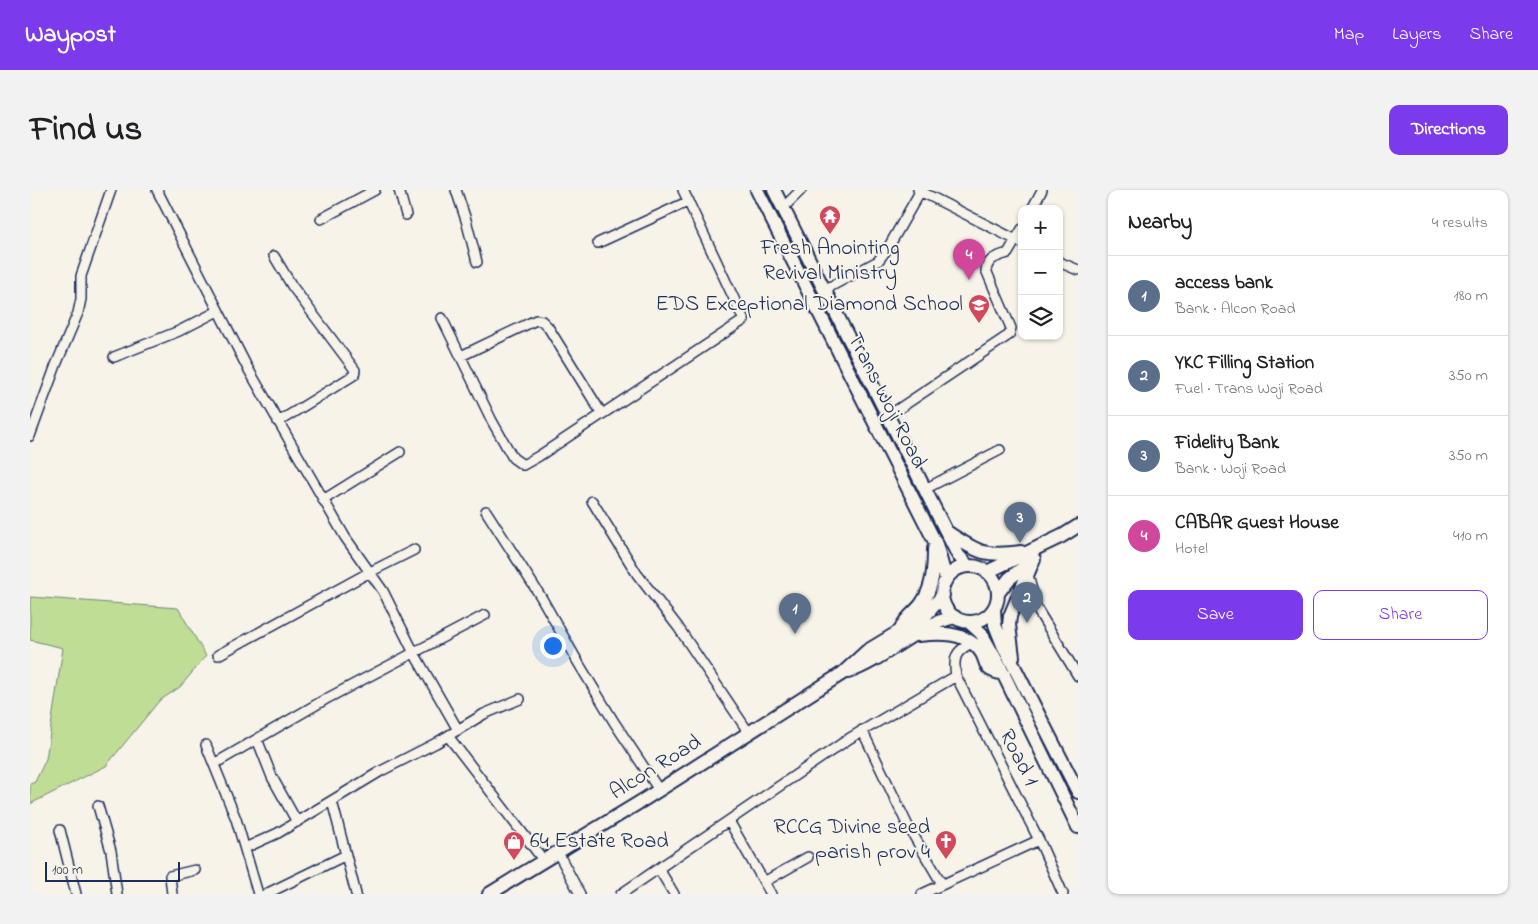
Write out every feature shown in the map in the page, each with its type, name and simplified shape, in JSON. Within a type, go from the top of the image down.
[{"type":"main road","name":"Trans Woji Road","points":[[757,190],[934,542],[946,579]]},
{"type":"main road","name":"Trans Woji Road","points":[[774,190],[958,555],[968,566]]},
{"type":"main road","points":[[988,572],[1034,554],[1078,526]]},
{"type":"main road","points":[[946,531],[968,546],[989,554],[1034,554]]},
{"type":"main road","points":[[901,630],[906,618],[922,603],[928,591],[933,572],[934,542]]},
{"type":"main road","points":[[1009,670],[1010,616],[1034,554]]},
{"type":"main road","points":[[998,592],[1034,554]]},
{"type":"main road","points":[[1078,792],[1009,670],[981,633],[969,622],[955,617],[945,607],[942,595],[943,588],[946,579],[952,572],[968,566],[977,567],[988,572],[996,584],[998,592],[994,610],[996,625],[1009,670],[1078,827]]},
{"type":"main road","points":[[843,673],[867,651],[925,616],[942,595]]},
{"type":"main road","points":[[969,622],[978,621],[994,610]]},
{"type":"main road","points":[[843,673],[863,667],[936,623],[955,617]]},
{"type":"main road","points":[[916,635],[943,633],[955,635],[972,643],[979,649],[987,667],[992,671],[1009,670]]},
{"type":"main road","name":"Alcon Road","points":[[489,894],[660,790],[843,673]]},
{"type":"street","points":[[30,436],[56,365],[78,313],[81,299],[81,276],[111,190]]},
{"type":"street","points":[[157,190],[246,365],[345,537],[383,591],[414,653],[458,730]]},
{"type":"street","points":[[320,219],[375,190]]},
{"type":"street","points":[[399,190],[406,215]]},
{"type":"street","points":[[456,190],[466,220],[476,262]]},
{"type":"street","points":[[442,318],[496,428],[513,458],[523,465],[744,320],[684,190]]},
{"type":"street","points":[[783,208],[801,190]]},
{"type":"street","points":[[824,290],[878,261],[888,248],[920,190],[1018,240]]},
{"type":"street","points":[[1034,205],[1042,190]]},
{"type":"street","points":[[598,244],[689,201]]},
{"type":"street","points":[[888,416],[1009,335],[1010,328],[986,270],[988,262],[993,258],[1008,254],[1018,242]]},
{"type":"street","points":[[274,256],[292,286],[355,370],[354,375],[278,422]]},
{"type":"street","points":[[1063,264],[1078,270]]},
{"type":"street","points":[[114,357],[179,331],[218,311]]},
{"type":"street","points":[[461,356],[536,320],[542,321],[548,327],[602,414]]},
{"type":"street","points":[[925,489],[1000,450]]},
{"type":"street","points":[[323,500],[400,452]]},
{"type":"street","points":[[592,501],[637,574],[678,627],[749,733]]},
{"type":"street","points":[[486,511],[542,597],[614,722],[660,790]]},
{"type":"street","points":[[218,655],[414,550]]},
{"type":"street","points":[[1027,573],[1037,609],[1078,676]]},
{"type":"street","points":[[214,764],[326,699],[485,615]]},
{"type":"street","points":[[621,894],[862,730],[956,676],[954,663],[957,655],[964,647],[972,643]]},
{"type":"street","name":"Road 1","points":[[956,676],[1039,840],[1063,894]]},
{"type":"street","points":[[245,848],[278,833],[381,771],[448,736],[484,714],[520,699]]},
{"type":"street","points":[[862,730],[908,826],[942,884]]},
{"type":"street","points":[[448,736],[544,861]]},
{"type":"street","points":[[257,739],[272,777],[297,822]]},
{"type":"street","points":[[206,745],[236,819],[258,894]]},
{"type":"street","points":[[332,800],[356,894]]},
{"type":"street","points":[[98,806],[111,851],[117,894]]},
{"type":"street","points":[[729,821],[771,894]]},
{"type":"street","points":[[60,830],[76,894]]},
{"type":"street","points":[[922,894],[1039,840]]},
{"type":"street","points":[[558,853],[580,894]]},
{"type":"street","points":[[266,894],[346,855]]},
{"type":"street","points":[[764,882],[808,857]]},
{"type":"street","points":[[660,868],[674,894]]},
{"type":"street","points":[[172,894],[170,876],[195,870]]},
{"type":"green space","points":[[30,597],[178,608],[206,656],[180,687],[159,701],[106,766],[30,804],[30,784],[35,782],[46,759],[63,648],[30,640]]},
{"type":"place","name":"Fresh Anointing Revival Ministry","points":[[830,235]]},
{"type":"place","name":"CABAR Guest House","points":[[969,280]]},
{"type":"place","name":"EDS Exceptional Diamond School","points":[[979,324]]},
{"type":"place","name":"Fidelity Bank","points":[[1020,543]]},
{"type":"place","name":"YKC Filling Station","points":[[1027,623]]},
{"type":"place","name":"access bank","points":[[795,634]]},
{"type":"place","name":"RCCG Divine seed parish prov 4","points":[[946,860]]},
{"type":"place","name":"64 Estate Road","points":[[514,861]]}]
